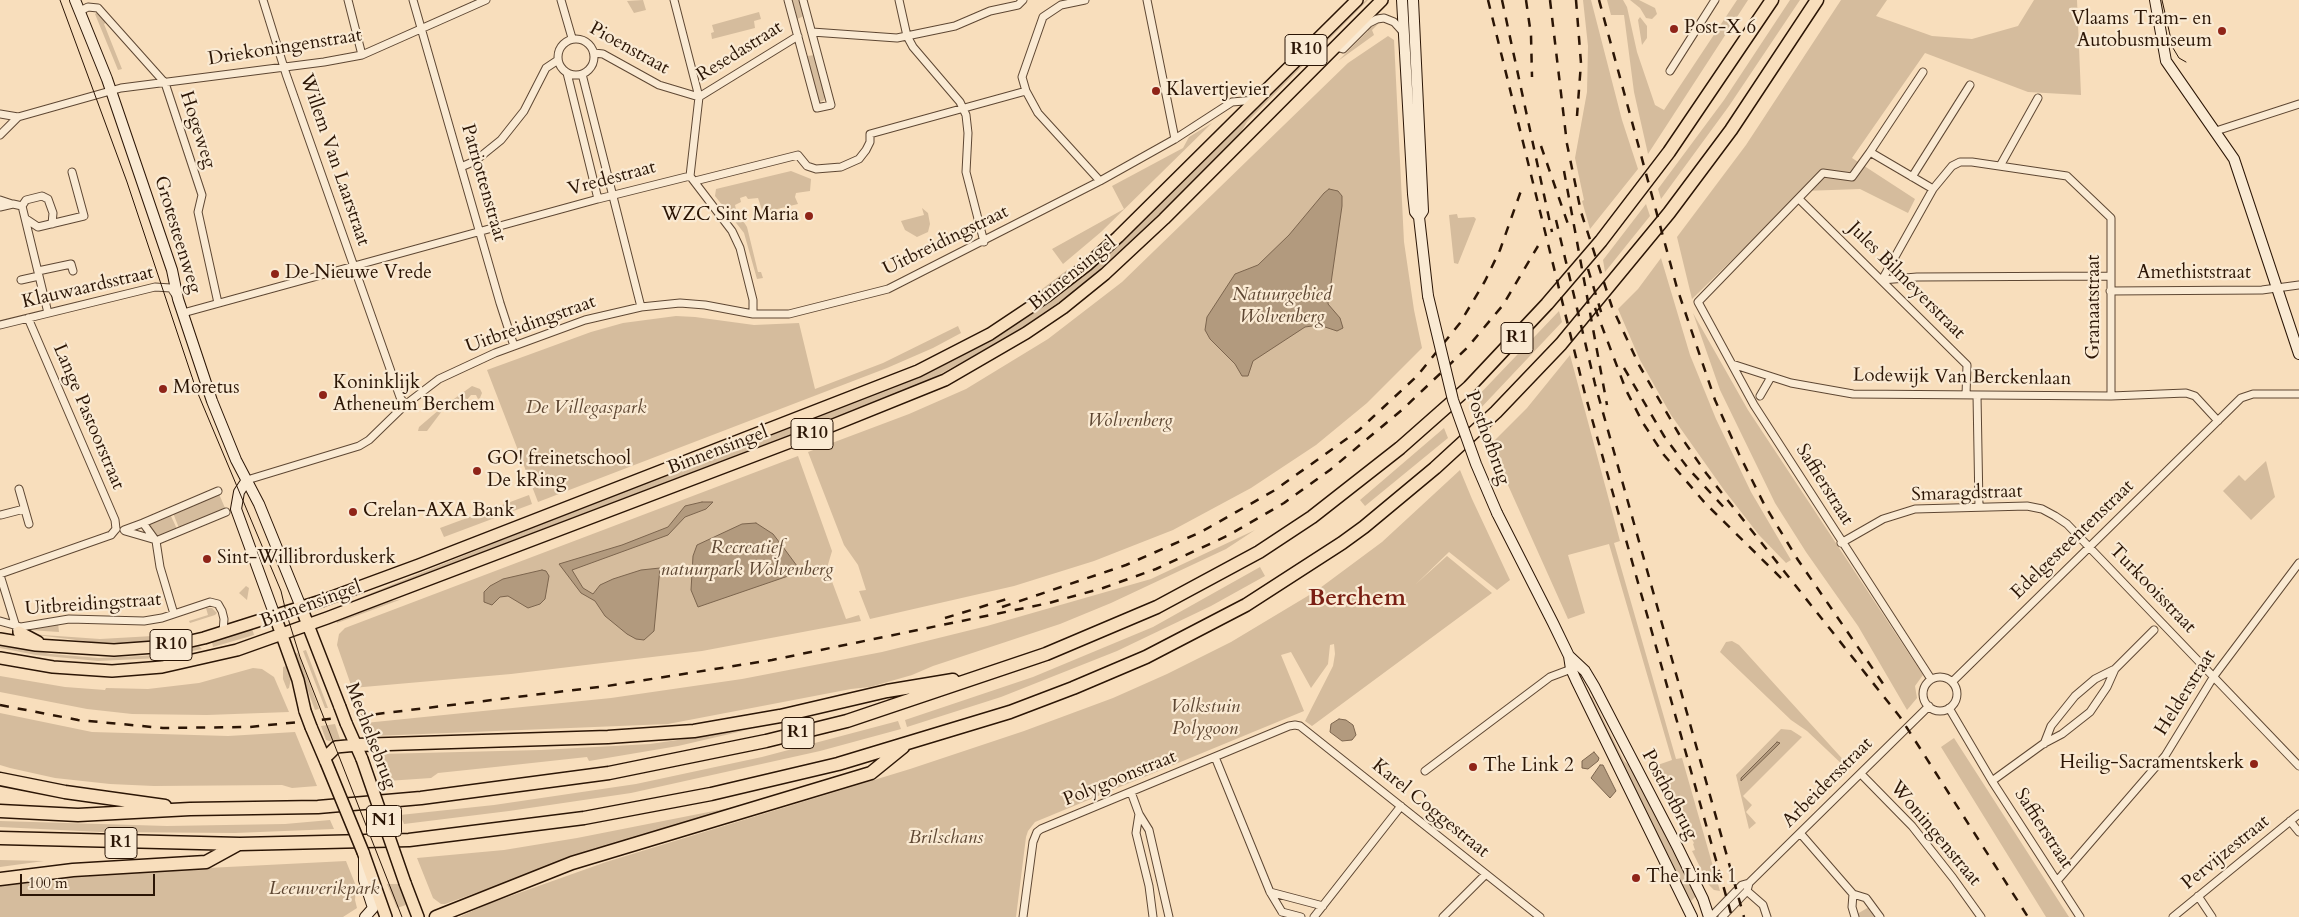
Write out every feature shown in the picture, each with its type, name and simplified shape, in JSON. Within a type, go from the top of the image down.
[{"type":"highway","name":"R1","points":[[0,811],[78,815],[190,809],[318,807],[421,798],[609,773],[766,741],[847,721],[1046,654],[1157,607],[1213,577],[1304,522],[1356,485],[1469,387],[1572,276],[1669,152],[1772,0]]},
{"type":"highway","name":"R1","points":[[0,838],[240,844],[409,840],[584,818],[747,786],[906,744],[1029,705],[1073,688],[1168,646],[1270,591],[1364,527],[1436,468],[1496,412],[1556,350],[1669,213],[1731,130],[1817,0]]},
{"type":"highway","points":[[357,746],[608,737],[694,731],[789,714],[887,691],[982,676]]},
{"type":"highway","points":[[436,917],[572,863],[871,773],[906,744]]},
{"type":"highway","points":[[0,779],[65,792],[190,809]]},
{"type":"highway","points":[[0,879],[73,870],[206,862],[240,844]]},
{"type":"main road","name":"Binnensingel","points":[[0,639],[64,648],[142,649],[204,638],[275,616],[419,565],[540,516],[892,382],[960,351],[1028,309],[1087,265],[1134,221],[1356,0]]},
{"type":"main road","name":"Binnensingel","points":[[0,658],[53,667],[112,671],[162,667],[207,657],[308,625],[900,400],[945,380],[1000,350],[1063,308],[1116,264],[1382,0]]},
{"type":"main road","name":"Mechelsebrug","points":[[301,607],[362,759],[418,917]]},
{"type":"main road","points":[[275,616],[298,680],[305,711],[325,760],[336,748],[357,746]]},
{"type":"main road","points":[[17,629],[32,640],[64,648]]},
{"type":"main road","points":[[204,638],[208,643],[207,657]]},
{"type":"main road","name":"N1","points":[[325,760],[364,852],[370,885],[386,917]]},
{"type":"street","name":"Grotesteenweg","points":[[75,0],[110,90],[172,270],[178,299],[212,401],[236,460],[259,504],[301,607]]},
{"type":"street","name":"Willem Van Laarstraat","points":[[263,0],[284,67],[354,267],[400,396],[405,404]]},
{"type":"street","points":[[348,0],[362,55]]},
{"type":"street","name":"Patriottenstraat","points":[[413,0],[514,346]]},
{"type":"street","name":"Driekoningenstraat","points":[[18,117],[87,96],[121,88],[362,55],[486,0]]},
{"type":"street","points":[[461,167],[475,161],[501,140],[524,111],[546,68],[558,58],[562,45],[572,38],[561,0]]},
{"type":"street","points":[[674,0],[699,97],[693,178],[732,231],[740,248],[753,300],[753,314]]},
{"type":"street","points":[[788,0],[817,108],[831,105],[803,0]]},
{"type":"street","points":[[899,0],[907,36],[913,47],[964,108],[968,124],[966,172],[984,242]]},
{"type":"street","points":[[1085,0],[1062,5],[1046,15],[1040,23],[1022,74],[1026,91],[1038,113],[1100,181]]},
{"type":"street","points":[[1147,0],[1175,139]]},
{"type":"street","name":"Posthofbrug","points":[[1402,0],[1415,212],[1419,216],[1428,296],[1454,400],[1476,464],[1497,513],[1576,667],[1692,917]]},
{"type":"street","name":"Posthofbrug","points":[[1413,0],[1423,211],[1419,216]]},
{"type":"street","points":[[1670,71],[1715,0]]},
{"type":"street","points":[[2155,0],[2166,61],[2234,159],[2299,354]]},
{"type":"street","points":[[812,32],[897,38],[955,26],[990,11],[1020,3]]},
{"type":"street","name":"Hogeweg","points":[[80,11],[88,7],[98,8],[165,83],[202,195],[198,212],[218,303]]},
{"type":"street","points":[[1336,47],[1343,49],[1369,23],[1377,19],[1384,18],[1394,22],[1405,35]]},
{"type":"street","name":"Resedastraat","points":[[699,97],[798,36]]},
{"type":"street","name":"Pioenstraat","points":[[572,38],[586,41],[594,53],[603,54],[659,85],[699,97]]},
{"type":"street","points":[[567,73],[582,74],[591,68],[594,53]]},
{"type":"street","points":[[558,58],[561,67],[567,73],[598,199]]},
{"type":"street","points":[[1799,199],[1823,174],[1852,177],[1923,72]]},
{"type":"street","points":[[582,74],[641,308]]},
{"type":"street","points":[[1912,177],[1970,84]]},
{"type":"street","name":"Vredestraat","points":[[184,313],[598,199],[798,155],[807,166],[816,169],[841,167],[859,158],[866,150],[870,134],[1026,91]]},
{"type":"street","points":[[1882,280],[1933,189],[1945,172],[1960,162],[2000,166],[2038,98]]},
{"type":"street","name":"Uitbreidingstraat","points":[[247,480],[351,449],[369,440],[405,404],[439,379],[514,346],[585,320],[669,304],[691,304],[753,314],[779,314],[808,310],[888,289],[984,242],[1100,181],[1175,139],[1232,102],[1256,100]]},
{"type":"street","points":[[2216,131],[2299,104]]},
{"type":"street","points":[[0,114],[18,117]]},
{"type":"street","points":[[0,135],[18,117]]},
{"type":"street","points":[[1870,152],[1933,189]]},
{"type":"street","name":"Granaatstraat","points":[[2000,166],[2067,176],[2111,218],[2111,396]]},
{"type":"street","points":[[26,219],[38,227],[87,214],[72,172]]},
{"type":"street","points":[[22,206],[26,200],[42,196],[48,199],[53,213],[52,224]]},
{"type":"street","name":"Jules Bilmeyerstraat","points":[[1799,199],[1967,364],[1966,396]]},
{"type":"street","name":"Saffierstraat","points":[[1799,199],[1698,302],[1754,405],[1841,543],[1931,680]]},
{"type":"street","points":[[0,200],[22,206]]},
{"type":"street","points":[[0,207],[13,204]]},
{"type":"street","points":[[22,206],[48,313]]},
{"type":"street","points":[[31,241],[38,227]]},
{"type":"street","points":[[21,280],[71,264],[72,271]]},
{"type":"street","points":[[1882,280],[1917,276],[2110,276]]},
{"type":"street","name":"Amethiststraat","points":[[2110,291],[2262,290],[2299,285]]},
{"type":"street","name":"Klauwaardsstraat","points":[[0,325],[155,287],[171,288],[178,299]]},
{"type":"street","name":"Lange Pastoorstraat","points":[[28,318],[115,520],[116,529]]},
{"type":"street","name":"Lodewijk Van Berckenlaan","points":[[1732,364],[1771,377],[1820,389],[1852,394],[2111,396],[2186,393],[2195,396],[2218,421]]},
{"type":"street","points":[[1760,396],[1771,377]]},
{"type":"street","name":"Edelgesteentenstraat","points":[[1952,682],[2241,398],[2254,394],[2299,394]]},
{"type":"street","points":[[1978,395],[1978,507]]},
{"type":"street","points":[[247,480],[238,492],[236,509],[275,616]]},
{"type":"street","points":[[19,488],[29,524]]},
{"type":"street","points":[[125,531],[218,491]]},
{"type":"street","name":"Smaragdstraat","points":[[1841,543],[1883,519],[1898,513],[1935,507],[2027,506],[2042,509],[2067,524],[2089,546]]},
{"type":"street","points":[[1,515],[24,509]]},
{"type":"street","points":[[17,629],[0,575],[111,535],[116,529],[156,541],[226,512]]},
{"type":"street","points":[[143,522],[156,541],[160,567],[174,614]]},
{"type":"street","name":"Turkooisstraat","points":[[2089,546],[2299,766]]},
{"type":"street","name":"Helderstraat","points":[[2057,881],[2166,756],[2214,676],[2299,563]]},
{"type":"street","name":"Uitbreidingstraat","points":[[0,620],[17,629],[69,619],[144,621],[174,614],[210,602],[218,604],[224,620],[223,632]]},
{"type":"street","points":[[2044,744],[2051,726],[2075,696],[2095,680],[2115,669],[2154,630]]},
{"type":"street","points":[[1425,771],[1550,677],[1576,667]]},
{"type":"street","name":"Posthofbrug","points":[[1576,667],[1594,686],[1628,756],[1636,765],[1712,915]]},
{"type":"street","points":[[1992,781],[2044,744],[2062,734],[2090,712],[2107,687],[2115,669]]},
{"type":"street","points":[[1940,677],[1952,682],[1955,686],[1956,696],[1949,708],[1940,711],[1929,706],[1923,694],[1925,686],[1931,680],[1940,677]]},
{"type":"street","name":"Arbeidersstraat","points":[[1712,915],[1742,885],[1749,883],[1929,706]]},
{"type":"street","name":"Saffierstraat","points":[[1949,708],[1992,781],[2080,917]]},
{"type":"street","name":"Polygoonstraat","points":[[1023,917],[1033,842],[1037,832],[1289,726],[1300,726]]},
{"type":"street","name":"Karel Coggestraat","points":[[1300,726],[1540,917]]},
{"type":"street","points":[[1215,757],[1270,892],[1282,914],[1301,917]]},
{"type":"street","name":"Woningenstraat","points":[[1861,774],[1912,826],[1981,917]]},
{"type":"street","points":[[1131,792],[1139,814],[1149,830],[1169,917]]},
{"type":"street","points":[[1314,917],[1401,806]]},
{"type":"street","points":[[1139,814],[1136,833],[1149,886],[1153,917]]},
{"type":"street","name":"Pervijzestraat","points":[[2173,917],[2299,814]]},
{"type":"street","points":[[2290,821],[2299,832]]},
{"type":"street","points":[[1800,833],[1853,894],[1866,898],[1880,917]]},
{"type":"street","points":[[1443,917],[1486,874]]},
{"type":"street","points":[[1749,883],[1750,892],[1763,905],[1767,917]]},
{"type":"street","points":[[366,917],[372,908],[370,885]]},
{"type":"street","points":[[1270,892],[1322,906]]},
{"type":"street","points":[[1722,917],[1750,892]]},
{"type":"street","points":[[1853,894],[1852,907],[1855,917]]},
{"type":"street","points":[[2198,896],[2212,917]]},
{"type":"green space","points":[[643,0],[646,10],[634,13],[627,1]]},
{"type":"green space","points":[[792,0],[799,0],[804,16],[797,19]]},
{"type":"green space","points":[[1368,0],[1247,122],[1238,137],[1128,245],[1072,293],[1009,337],[916,387],[332,609],[554,519],[889,390],[929,373],[993,339],[1050,302],[1100,261]]},
{"type":"green space","points":[[1583,0],[1591,0],[1622,120],[1638,169],[1590,229],[1582,201],[1584,200],[1575,158],[1587,92],[1588,46]]},
{"type":"green space","points":[[1607,0],[1623,0],[1627,7],[1637,52],[1655,105],[1664,110],[1737,0],[1748,0],[1648,154],[1634,92],[1624,15],[1611,15]]},
{"type":"green space","points":[[1630,0],[1639,0],[1655,8],[1657,14],[1652,19],[1646,18],[1640,8]]},
{"type":"green space","points":[[1790,0],[1800,0],[1729,106],[1661,199],[1658,189],[1724,100]]},
{"type":"green space","points":[[1841,0],[1887,0],[1876,16],[1932,36],[1972,39],[2018,26],[2034,0],[2077,0],[2081,95],[2028,92],[1925,53],[1852,158],[1915,199],[1908,213],[1860,189],[1803,191],[1692,299],[1677,237],[1746,145]]},
{"type":"green space","points":[[98,11],[107,22],[104,24],[122,69],[118,70],[95,14]]},
{"type":"green space","points":[[759,12],[761,19],[754,21],[755,28],[712,39],[711,33],[714,32],[712,25]]},
{"type":"green space","points":[[1640,17],[1647,26],[1647,38],[1642,45],[1638,20]]},
{"type":"green space","points":[[1374,23],[1379,23],[1372,30],[1374,35],[1338,61],[1368,31],[1368,28]]},
{"type":"green space","name":"Natuurgebied Wolvenberg","points":[[1388,36],[1394,40],[1404,242],[1414,310],[1422,348],[1367,403],[1316,445],[1251,488],[1173,530],[1094,561],[1014,586],[870,619],[859,591],[866,590],[858,565],[844,545],[808,452],[909,414],[966,389],[1048,339],[1122,282],[1348,63]]},
{"type":"green space","points":[[815,55],[825,97],[820,102],[807,56]]},
{"type":"green space","points":[[1212,123],[1101,232],[1063,264],[1052,249],[1124,209],[1112,186],[1183,148],[1189,137]]},
{"type":"green space","points":[[791,171],[811,179],[810,191],[796,193],[795,197],[798,204],[765,212],[762,210],[758,198],[748,199],[746,196],[740,198],[741,202],[735,205],[738,219],[742,219],[747,227],[758,272],[761,272],[763,278],[757,279],[744,233],[715,196],[716,189]]},
{"type":"green space","points":[[1646,204],[1650,216],[1605,272],[1603,260]]},
{"type":"green space","points":[[922,208],[928,213],[930,224],[928,232],[917,237],[905,230],[901,221],[924,215]]},
{"type":"green space","points":[[1457,214],[1458,218],[1474,217],[1476,219],[1458,264],[1454,263],[1449,215]]},
{"type":"green space","points":[[1661,258],[1690,355],[1716,419],[1751,492],[1791,560],[1786,563],[1759,535],[1724,490],[1671,415],[1640,360],[1618,309],[1638,289]]},
{"type":"green space","points":[[1067,270],[1069,272],[1020,307],[1020,306]]},
{"type":"green space","points":[[1559,311],[1562,322],[1477,412],[1473,401]]},
{"type":"green space","points":[[1693,313],[1748,410],[1923,675],[1915,686],[1917,698],[1907,710],[1858,626],[1806,552],[1775,503],[1720,390]]},
{"type":"green space","name":"De Villegaspark","points":[[676,316],[754,325],[799,323],[815,389],[883,363],[958,326],[961,333],[933,348],[887,368],[538,502],[487,370],[591,332],[623,323]]},
{"type":"green space","points":[[1570,355],[1620,541],[1614,543],[1676,759],[1682,758],[1720,891],[1714,890],[1709,885],[1692,851],[1695,850],[1694,843],[1683,822],[1678,822],[1649,768],[1672,760],[1609,544],[1568,555],[1585,613],[1568,619],[1490,445],[1527,408]]},
{"type":"green space","points":[[472,386],[480,389],[482,393],[480,398],[478,399],[476,395],[471,395],[466,401],[442,411],[427,431],[418,431],[419,427],[440,409]]},
{"type":"green space","points":[[1444,428],[1448,438],[1365,506],[1360,500]]},
{"type":"green space","name":"Recreatief natuurpark Wolvenberg","points":[[798,456],[832,551],[827,568],[846,619],[859,615],[861,621],[702,651],[511,674],[352,688],[337,645],[339,634],[345,628]]},
{"type":"green space","points":[[2266,461],[2275,497],[2251,520],[2223,491],[2239,475],[2245,481]]},
{"type":"green space","points":[[1460,470],[1510,580],[1497,590],[1449,552],[1416,584],[1447,556],[1492,593],[1312,726],[1305,721],[1333,666],[1334,644],[1330,645],[1328,664],[1311,688],[1291,652],[1281,655],[1304,711],[1035,822],[1026,837],[1016,917],[459,917],[488,904],[606,862],[910,769],[1024,731],[1113,698],[1167,674],[1231,642],[1316,591],[1382,542]]},
{"type":"green space","points":[[219,494],[225,508],[179,528],[173,513]]},
{"type":"green space","points":[[529,495],[532,504],[444,537],[440,528]]},
{"type":"green space","points":[[170,514],[177,529],[155,538],[149,523]]},
{"type":"green space","points":[[1255,530],[1226,549],[1111,603],[1060,624],[933,666],[912,675],[870,687],[668,724],[374,736],[370,734],[365,723],[611,698],[742,679],[882,652],[987,626],[1151,579]]},
{"type":"green space","points":[[1260,567],[1265,576],[1211,606],[1117,651],[1001,697],[907,727],[905,720],[1033,677],[1153,627]]},
{"type":"green space","points":[[246,586],[249,588],[247,600],[239,593]]},
{"type":"green space","points":[[402,599],[337,623],[336,620],[382,603]]},
{"type":"green space","points":[[206,608],[212,608],[217,613],[190,623],[189,621],[208,615]]},
{"type":"green space","points":[[58,623],[59,632],[29,630],[35,627]]},
{"type":"green space","points":[[252,628],[254,635],[213,647],[212,642]]},
{"type":"green space","points":[[29,634],[100,639],[153,636],[153,640],[144,644],[92,642]]},
{"type":"green space","points":[[1732,641],[1739,645],[1848,765],[1846,768],[1807,731],[1791,720],[1720,652],[1726,642]]},
{"type":"green space","points":[[0,644],[51,654],[99,658],[160,655],[199,646],[202,649],[160,658],[98,661],[36,655],[0,648]]},
{"type":"green space","points":[[306,650],[328,708],[325,708],[303,651]]},
{"type":"green space","points":[[298,653],[319,709],[315,710],[294,654]]},
{"type":"green space","points":[[286,666],[291,678],[289,688],[287,689],[283,679],[283,667]]},
{"type":"green space","points":[[253,668],[262,669],[274,677],[289,712],[207,715],[132,714],[87,709],[0,692],[0,676],[65,687],[105,690],[106,688],[148,689],[199,683]]},
{"type":"green space","points":[[1592,697],[1624,761],[1631,767],[1697,895],[1691,901],[1612,744],[1590,698]]},
{"type":"green space","points":[[0,713],[92,732],[228,736],[295,732],[317,786],[292,788],[282,785],[154,786],[110,784],[55,778],[10,768],[0,765]]},
{"type":"green space","points":[[898,721],[901,729],[820,751],[631,793],[404,824],[400,815],[494,805],[636,784],[762,757]]},
{"type":"green space","points":[[335,724],[340,739],[326,740],[321,726]]},
{"type":"green space","points":[[1781,729],[1791,730],[1802,737],[1743,796],[1752,805],[1746,812],[1756,823],[1749,829],[1736,775]]},
{"type":"green space","points":[[747,730],[678,746],[589,761],[587,757],[438,773],[431,778],[387,781],[378,758],[379,754],[541,750],[650,744]]},
{"type":"green space","points":[[1954,738],[2069,917],[2046,917],[1941,747]]},
{"type":"green space","points":[[734,807],[735,811],[445,904],[441,904],[433,898],[417,858],[504,850],[577,838]]},
{"type":"green space","points":[[330,820],[334,829],[235,833],[101,832],[0,827],[0,821],[167,826],[285,824]]},
{"type":"green space","points":[[0,860],[43,861],[44,861],[0,867]]},
{"type":"green space","name":"Leeuwerikpark","points":[[346,861],[356,886],[355,900],[357,908],[343,917],[0,917],[0,883],[69,875]]},
{"type":"green space","points":[[387,884],[400,884],[406,905],[397,908]]},
{"type":"green space","points":[[1869,907],[1876,917],[1858,917],[1857,914]]},
{"type":"shaded area","points":[[1329,189],[1338,191],[1342,196],[1342,206],[1328,304],[1340,318],[1343,328],[1337,331],[1319,325],[1305,327],[1253,361],[1248,376],[1242,376],[1235,364],[1210,339],[1205,330],[1207,317],[1235,274],[1258,265],[1289,235]]},
{"type":"shaded area","points":[[702,502],[713,502],[706,509],[685,517],[668,535],[572,570],[583,588],[593,594],[600,585],[613,579],[641,570],[660,568],[654,631],[644,640],[636,639],[627,634],[605,616],[595,601],[581,593],[559,564],[622,545],[668,527],[685,506]]},
{"type":"shaded area","points":[[756,523],[773,534],[783,547],[797,566],[794,574],[698,607],[691,590],[693,556],[697,545],[742,524]]},
{"type":"shaded area","points":[[542,570],[546,571],[549,576],[545,599],[540,604],[528,608],[508,596],[500,597],[492,605],[484,602],[484,592],[490,586],[503,579]]},
{"type":"shaded area","points":[[1339,719],[1346,720],[1353,725],[1356,735],[1352,740],[1342,741],[1330,732],[1331,724]]},
{"type":"shaded area","points":[[1777,742],[1780,743],[1741,781],[1741,778]]},
{"type":"shaded area","points":[[1594,752],[1599,758],[1598,761],[1588,769],[1582,768],[1582,761]]},
{"type":"shaded area","points":[[1600,765],[1603,765],[1616,791],[1610,798],[1591,778]]},
{"type":"tram line","points":[[60,0],[127,182],[196,389],[281,591],[300,657],[402,917]]},
{"type":"tram line","points":[[2162,0],[2173,48],[2179,58],[2186,62]]},
{"type":"railway","points":[[1488,0],[1585,394],[1732,917]]},
{"type":"railway","points":[[1502,0],[1552,232]]},
{"type":"railway","points":[[1526,0],[1531,35],[1532,77]]},
{"type":"railway","points":[[1550,0],[1567,144],[1581,212],[1612,307],[1639,365],[1679,434],[1706,473],[1900,717],[2028,917]]},
{"type":"railway","points":[[1576,0],[1581,63],[1577,116]]},
{"type":"railway","points":[[1599,0],[1677,288],[1715,400],[1764,504],[1798,560],[1886,688]]},
{"type":"railway","points":[[1541,146],[1569,227]]},
{"type":"railway","points":[[1564,171],[1607,405]]},
{"type":"railway","points":[[1002,607],[1126,565],[1201,532],[1275,490],[1359,430],[1417,376],[1460,323],[1485,281],[1500,250],[1523,185]]},
{"type":"railway","points":[[1556,220],[1595,384],[1744,917]]},
{"type":"railway","points":[[0,705],[78,720],[163,728],[249,727],[369,715],[607,686],[772,660],[1049,603],[1103,588],[1156,569],[1229,535],[1284,503],[1330,470],[1403,409],[1467,348],[1503,305],[1538,246]]},
{"type":"railway","points":[[1588,269],[1602,315]]},
{"type":"railway","points":[[1595,308],[1626,390],[1643,423],[1664,455],[1705,503],[1782,579]]},
{"type":"railway","points":[[1624,368],[1664,436],[1687,467],[1729,513]]},
{"type":"railway","points":[[945,618],[1007,599]]},
{"type":"place","name":"Post-X 6","points":[[1674,29]]},
{"type":"place","name":"Vlaams Tram- en Autobusmuseum","points":[[2222,31]]},
{"type":"place","name":"Klavertjevier","points":[[1156,91]]},
{"type":"place","name":"WZC Sint Maria","points":[[809,216]]},
{"type":"place","name":"De Nieuwe Vrede","points":[[275,274]]},
{"type":"place","name":"Moretus","points":[[163,389]]},
{"type":"place","name":"Koninklijk Atheneum Berchem","points":[[323,395]]},
{"type":"place","name":"GO! freinetschool De kRing","points":[[477,471]]},
{"type":"place","name":"Crelan-AXA Bank","points":[[353,512]]},
{"type":"place","name":"Sint-Willibrorduskerk","points":[[207,559]]},
{"type":"place","name":"Heilig-Sacramentskerk","points":[[2254,764]]},
{"type":"place","name":"The Link 2","points":[[1473,767]]},
{"type":"place","name":"The Link 1","points":[[1636,878]]},
{"type":"district","name":"Berchem","points":[[1357,599]]},
{"type":"park label","name":"Wolvenberg","points":[[1130,422]]},
{"type":"park label","name":"Volkstuin Polygoon","points":[[1205,719]]},
{"type":"park label","name":"Brilschans","points":[[946,839]]}]
